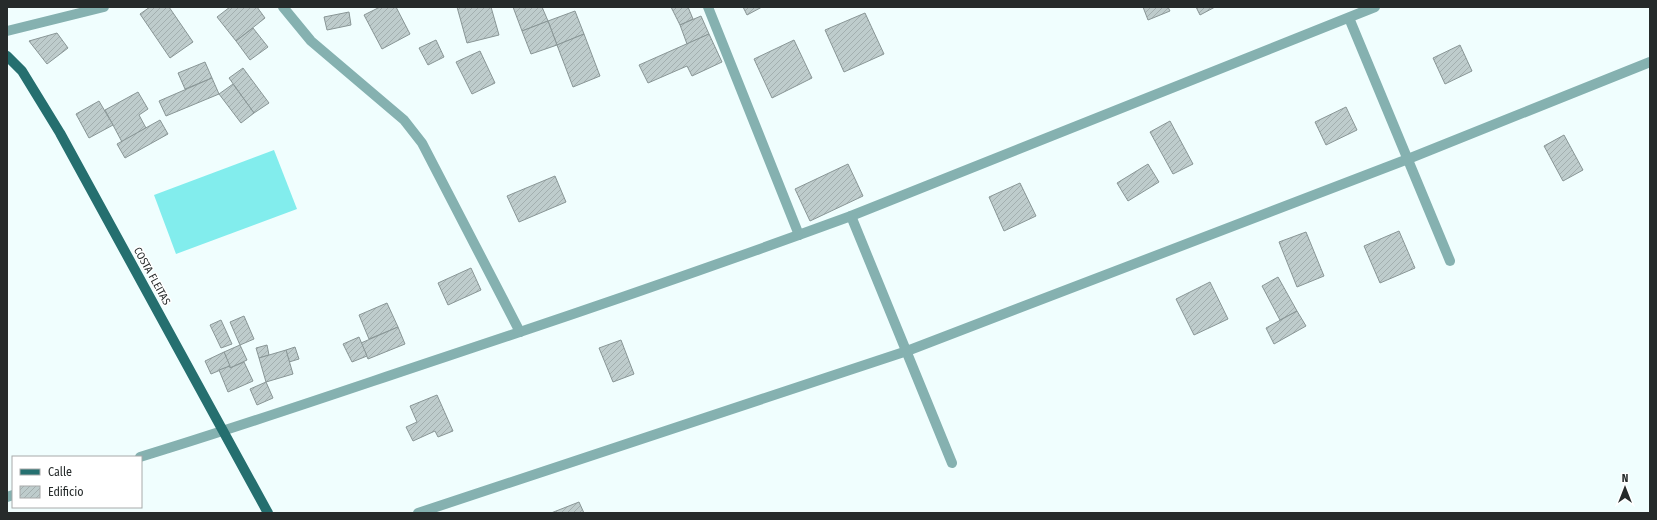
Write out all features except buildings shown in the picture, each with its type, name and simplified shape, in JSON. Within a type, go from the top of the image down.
[{"type":"main road","name":"COSTA FLEITAS","points":[[7,56],[22,71],[60,133],[268,513]]},
{"type":"street","points":[[7,31],[104,7]]},
{"type":"street","points":[[283,7],[311,41],[404,120],[422,143],[520,332]]},
{"type":"street","points":[[708,7],[799,235]]},
{"type":"street","points":[[142,456],[223,432],[520,332],[799,235],[851,216],[1375,7]]},
{"type":"street","points":[[1349,18],[1450,260]]},
{"type":"street","points":[[418,513],[907,352],[1408,159],[1650,62]]},
{"type":"street","points":[[851,216],[952,463]]},
{"type":"shaded area","points":[[274,150],[297,209],[176,254],[154,195]]}]
